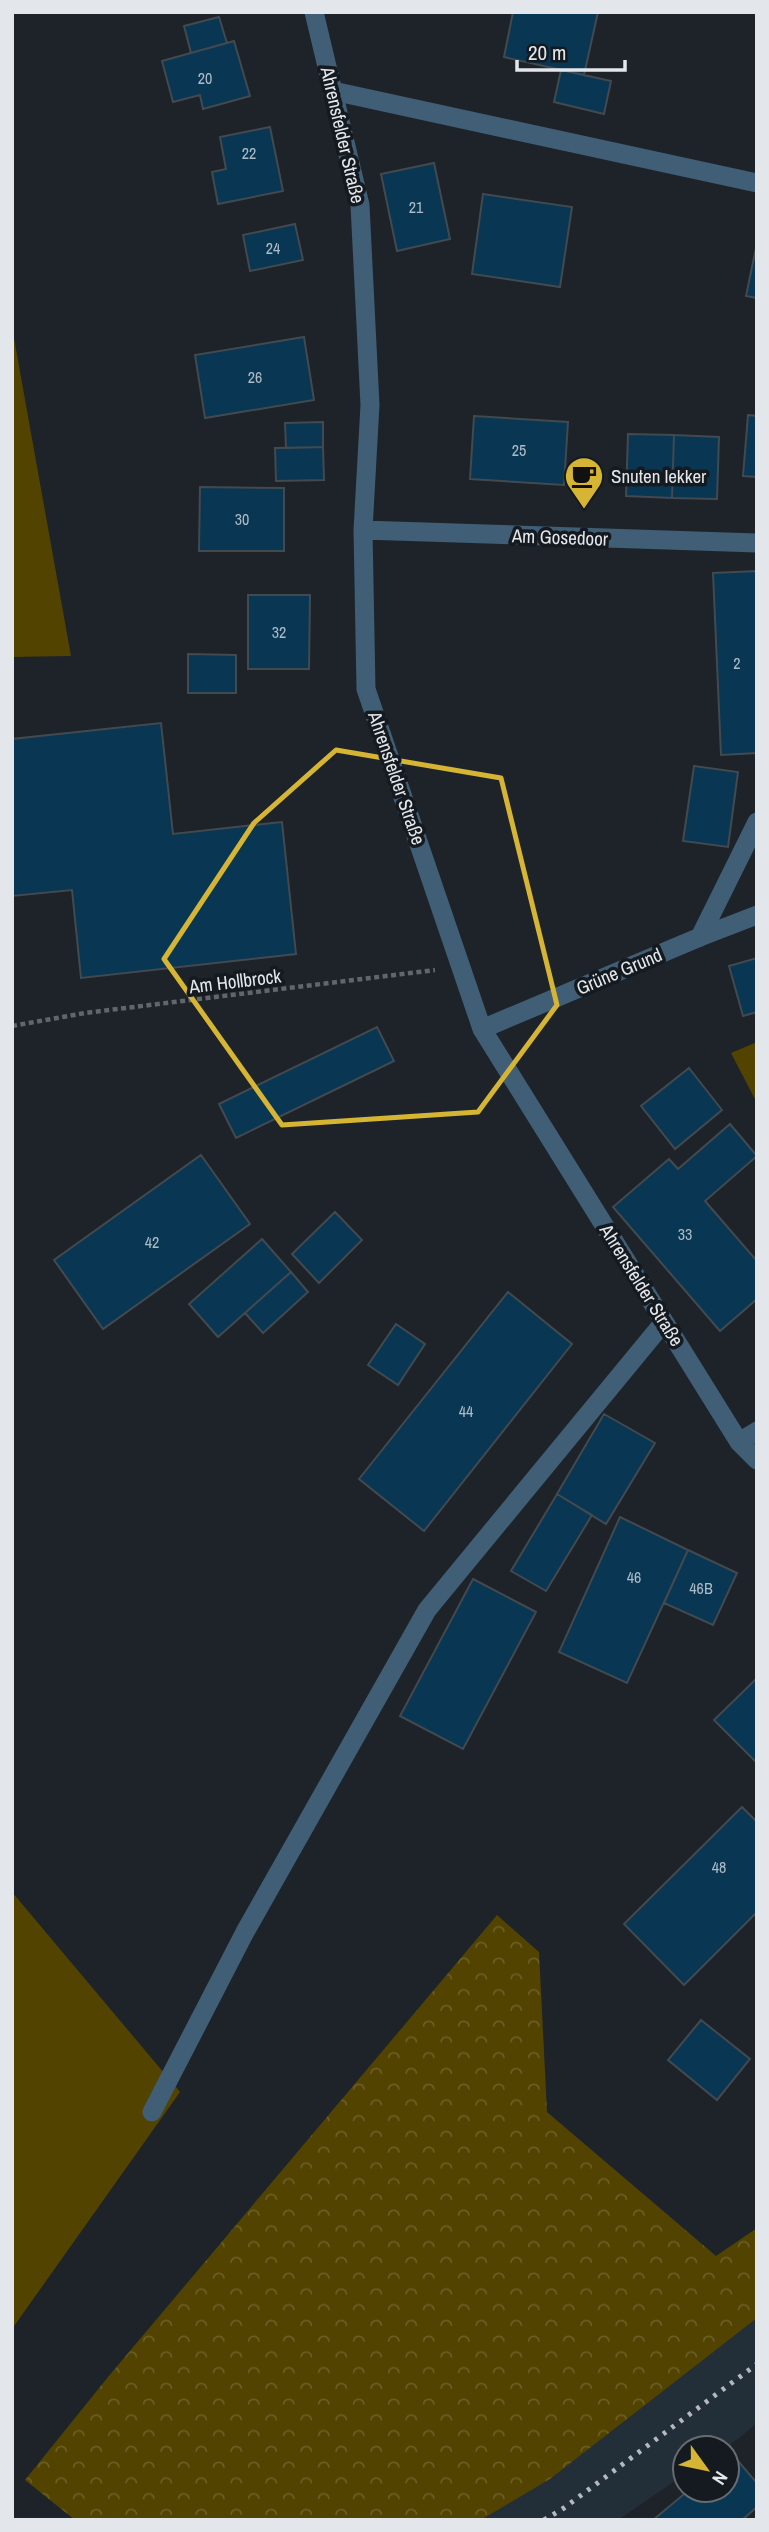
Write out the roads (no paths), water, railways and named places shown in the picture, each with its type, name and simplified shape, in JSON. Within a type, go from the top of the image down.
[{"type":"street","name":"Ahrensfelder Straße","points":[[314,12],[360,205],[370,405],[363,530],[366,689],[482,1029],[739,1442],[757,1460]]},
{"type":"street","points":[[333,91],[757,183]]},
{"type":"street","name":"Am Gosedoor","points":[[363,530],[757,543]]},
{"type":"street","points":[[700,937],[757,822]]},
{"type":"street","name":"Grüne Grund","points":[[482,1029],[757,915]]},
{"type":"street","points":[[152,2112],[246,1932],[427,1610],[664,1322]]},
{"type":"street","points":[[739,1442],[757,1431]]},
{"type":"railway","points":[[544,2520],[564,2508],[757,2364]]},
{"type":"place","name":"Snuten lekker","points":[[584,510]]}]
